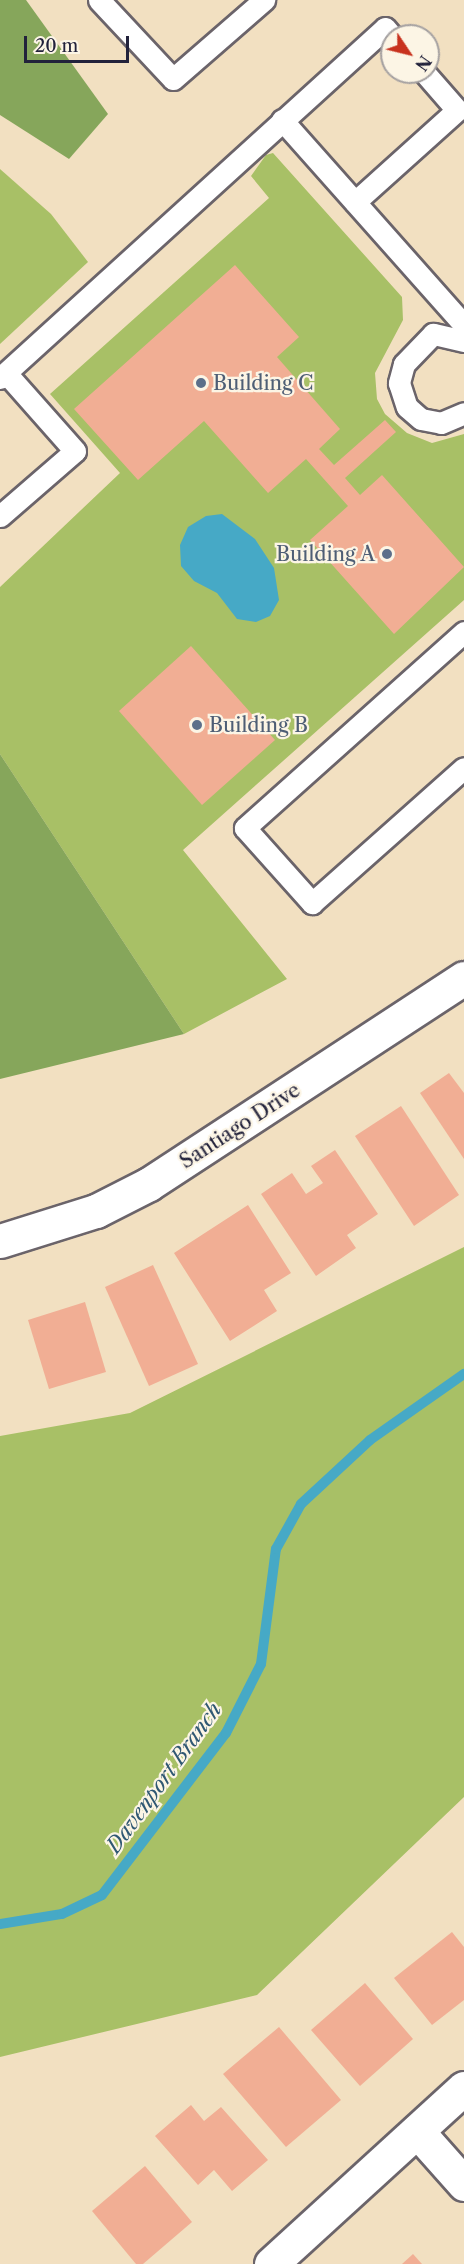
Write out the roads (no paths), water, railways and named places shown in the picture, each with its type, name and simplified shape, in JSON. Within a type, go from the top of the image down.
[{"type":"street","name":"Santiago Drive","points":[[0,1241],[96,1211],[149,1184],[464,978]]},
{"type":"street","points":[[271,2264],[464,2088]]},
{"type":"street","points":[[417,2131],[464,2184]]},
{"type":"lane","points":[[99,0],[172,79],[259,2]]},
{"type":"lane","points":[[0,516],[75,451],[3,375],[380,32]]},
{"type":"lane","points":[[355,202],[457,110],[434,84]]},
{"type":"lane","points":[[282,120],[464,325]]},
{"type":"lane","points":[[464,341],[433,334],[404,364],[399,383],[406,407],[422,419],[441,423],[464,413]]},
{"type":"lane","points":[[464,632],[245,828],[312,903],[464,768]]},
{"type":"water","points":[[222,514],[255,539],[274,568],[279,600],[270,616],[256,622],[237,619],[217,593],[194,581],[181,566],[180,545],[188,527],[206,516]]},
{"type":"waterway","name":"Davenport Branch","points":[[0,1924],[62,1914],[102,1895],[226,1733],[261,1664],[276,1549],[301,1504],[370,1440],[464,1374]]},
{"type":"place","name":"Building C","points":[[201,383]]},
{"type":"place","name":"Building A","points":[[387,554]]},
{"type":"place","name":"Building B","points":[[197,725]]}]
